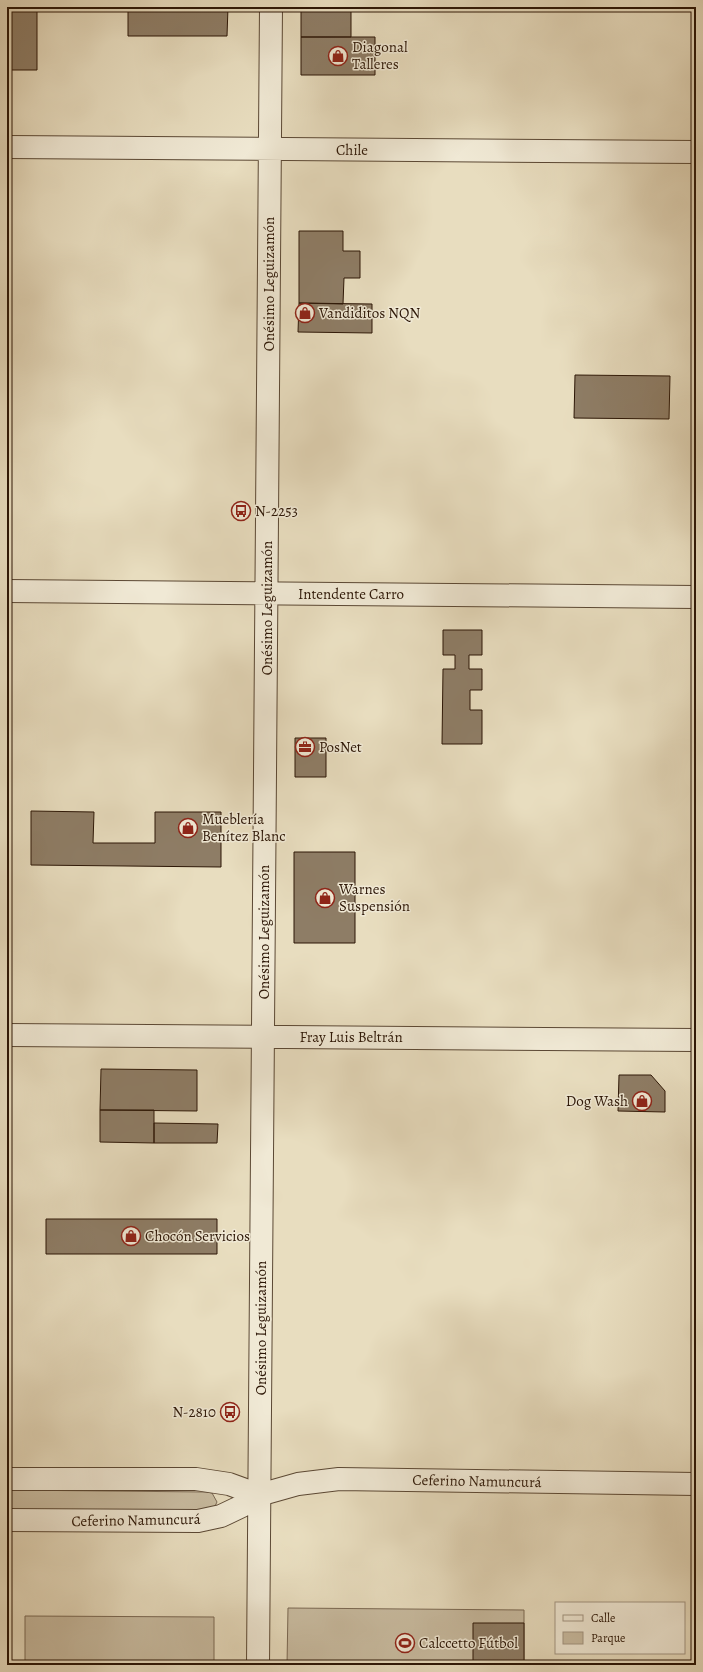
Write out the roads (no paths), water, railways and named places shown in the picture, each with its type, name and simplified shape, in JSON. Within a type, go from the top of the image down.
[{"type":"street","name":"Onésimo Leguizamón","points":[[258,1665],[271,7]]},
{"type":"street","name":"Chile","points":[[7,147],[696,152]]},
{"type":"street","name":"Intendente Carro","points":[[7,591],[696,597]]},
{"type":"street","name":"Fray Luis Beltrán","points":[[7,1035],[696,1040]]},
{"type":"street","points":[[7,1479],[196,1479],[229,1484],[259,1495]]},
{"type":"street","name":"Ceferino Namuncurá","points":[[7,1520],[198,1521],[221,1516],[242,1506],[259,1495],[298,1484],[339,1479],[696,1484]]},
{"type":"place","name":"Diagonal Talleres","points":[[338,56]]},
{"type":"place","name":"Vandiditos NQN","points":[[305,313]]},
{"type":"place","name":"N-2253","points":[[241,511]]},
{"type":"place","name":"PosNet","points":[[305,747]]},
{"type":"place","name":"Mueblería Benítez Blanc","points":[[188,828]]},
{"type":"place","name":"Warnes Suspensión","points":[[325,898]]},
{"type":"place","name":"Dog Wash","points":[[642,1101]]},
{"type":"place","name":"Chocón Servicios","points":[[131,1236]]},
{"type":"place","name":"N-2810","points":[[230,1412]]},
{"type":"place","name":"Calccetto Fútbol","points":[[405,1643]]}]
